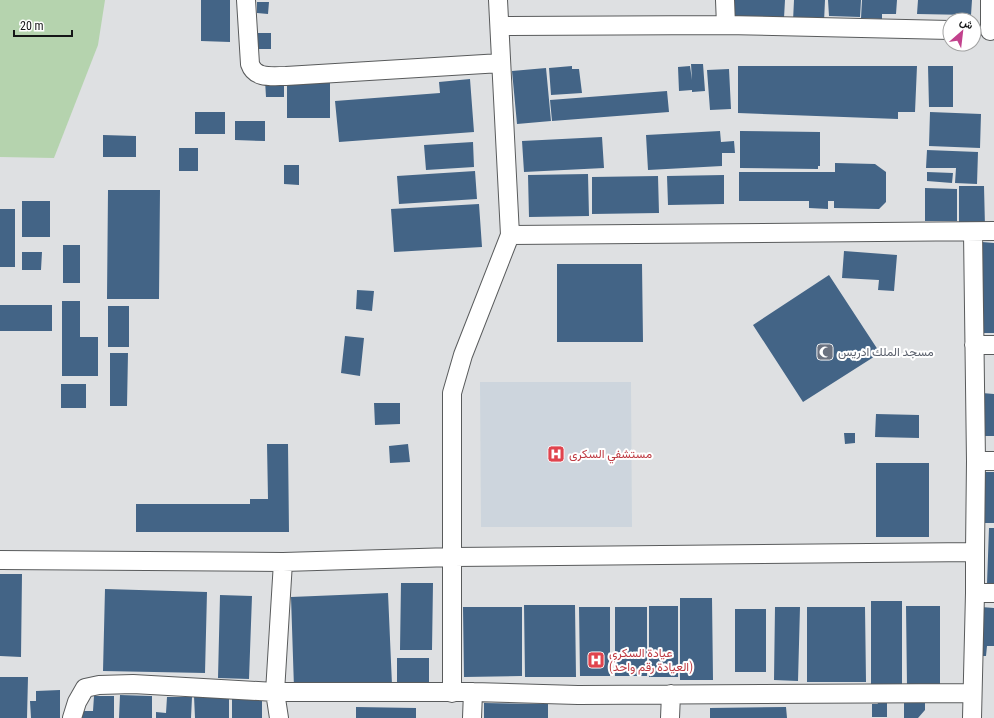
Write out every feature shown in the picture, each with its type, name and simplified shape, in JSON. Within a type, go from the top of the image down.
[{"type":"street","points":[[246,0],[250,64],[254,72],[259,74],[268,76],[286,76],[501,64]]},
{"type":"street","points":[[452,693],[452,393],[463,355],[510,235],[498,0]]},
{"type":"street","points":[[725,0],[726,25]]},
{"type":"street","points":[[986,31],[990,0]]},
{"type":"street","points":[[500,26],[726,25],[942,30]]},
{"type":"street","points":[[510,235],[994,231]]},
{"type":"street","points":[[972,718],[976,461],[973,232]]},
{"type":"street","points":[[974,345],[994,345]]},
{"type":"street","points":[[976,461],[994,461]]},
{"type":"street","points":[[0,560],[283,562],[453,557],[975,552]]},
{"type":"street","points":[[279,718],[276,692],[283,562]]},
{"type":"street","points":[[975,593],[994,593]]},
{"type":"street","points":[[72,718],[77,702],[85,688],[100,685],[133,684],[276,692],[473,692],[578,695],[972,693]]},
{"type":"street","points":[[472,718],[473,692]]},
{"type":"street","points":[[670,718],[671,694]]},
{"type":"shaded area","name":"مستشفي السكرى","points":[[480,382],[631,382],[632,527],[481,527]]},
{"type":"green space","points":[[0,0],[105,0],[98,45],[54,158],[0,157]]},
{"type":"building","points":[[201,0],[230,0],[230,42],[201,41]]},
{"type":"building","points":[[731,0],[785,0],[784,18],[730,16]]},
{"type":"building","points":[[794,0],[825,0],[824,22],[793,21]]},
{"type":"building","points":[[828,0],[861,0],[860,17],[829,16]]},
{"type":"building","points":[[862,0],[897,0],[896,14],[882,14],[882,19],[861,18]]},
{"type":"building","points":[[918,0],[972,0],[971,12],[942,12],[942,14],[917,14]]},
{"type":"building","points":[[257,2],[269,2],[268,14],[257,13]]},
{"type":"building","points":[[258,33],[271,33],[271,49],[258,49]]},
{"type":"building","points":[[691,64],[703,64],[705,91],[679,91],[678,67],[690,66],[692,80]]},
{"type":"building","points":[[572,66],[572,69],[579,69],[582,93],[551,95],[549,68]]},
{"type":"building","points":[[738,66],[917,66],[915,112],[898,112],[898,119],[738,113]]},
{"type":"building","points":[[928,66],[953,66],[953,107],[929,107]]},
{"type":"building","points":[[546,68],[551,121],[517,124],[512,71]]},
{"type":"building","points":[[729,69],[731,109],[710,110],[707,70]]},
{"type":"building","points":[[287,76],[330,77],[330,118],[287,118]]},
{"type":"building","points":[[470,79],[474,132],[339,142],[335,101],[440,93],[439,82]]},
{"type":"building","points":[[265,80],[284,80],[284,97],[266,97]]},
{"type":"building","points":[[667,91],[669,112],[552,121],[550,100]]},
{"type":"building","points":[[195,112],[225,112],[225,134],[195,134]]},
{"type":"building","points":[[930,112],[981,114],[980,148],[929,146]]},
{"type":"building","points":[[235,121],[265,121],[265,141],[235,140]]},
{"type":"building","points":[[720,131],[721,142],[734,141],[735,153],[722,153],[722,166],[648,170],[646,135]]},
{"type":"building","points":[[740,131],[820,132],[820,166],[818,166],[818,169],[740,168]]},
{"type":"building","points":[[103,135],[136,136],[136,157],[103,157]]},
{"type":"building","points":[[602,137],[604,168],[524,172],[522,141]]},
{"type":"building","points":[[473,142],[474,167],[426,170],[424,145]]},
{"type":"building","points":[[179,148],[198,148],[198,171],[179,171]]},
{"type":"building","points":[[927,150],[978,152],[977,184],[955,183],[956,168],[926,168]]},
{"type":"building","points":[[835,163],[875,164],[886,172],[886,202],[879,209],[834,208],[834,201],[828,201],[828,209],[809,208],[809,201],[739,201],[739,172],[835,172]]},
{"type":"building","points":[[284,165],[299,165],[299,185],[284,184]]},
{"type":"building","points":[[475,171],[477,199],[399,204],[397,176]]},
{"type":"building","points":[[927,172],[953,173],[952,183],[927,181]]},
{"type":"building","points":[[588,174],[589,216],[529,217],[528,175]]},
{"type":"building","points":[[724,175],[724,204],[668,205],[667,176]]},
{"type":"building","points":[[658,176],[659,213],[592,214],[592,177]]},
{"type":"building","points":[[959,186],[984,186],[985,227],[959,227]]},
{"type":"building","points":[[925,188],[957,189],[957,221],[925,221]]},
{"type":"building","points":[[108,190],[160,190],[159,299],[107,299]]},
{"type":"building","points":[[22,201],[50,201],[50,237],[22,237]]},
{"type":"building","points":[[479,204],[482,247],[394,252],[391,209]]},
{"type":"building","points":[[0,209],[15,209],[15,267],[0,267]]},
{"type":"building","points":[[982,242],[994,243],[994,333],[981,333]]},
{"type":"building","points":[[63,245],[80,245],[80,283],[63,283]]},
{"type":"building","points":[[844,251],[897,255],[894,291],[878,290],[879,280],[842,278]]},
{"type":"building","points":[[22,252],[42,252],[41,270],[22,270]]},
{"type":"building","points":[[557,264],[642,264],[643,342],[557,342]]},
{"type":"building","points":[[829,275],[880,353],[803,402],[753,325]]},
{"type":"building","points":[[357,290],[374,291],[372,311],[356,309]]},
{"type":"building","points":[[62,301],[80,301],[80,337],[98,337],[98,376],[62,376]]},
{"type":"building","points":[[0,305],[52,305],[52,331],[0,331]]},
{"type":"building","points":[[108,306],[129,306],[129,347],[108,347]]},
{"type":"building","points":[[345,336],[364,338],[360,376],[341,373]]},
{"type":"building","points":[[110,353],[128,353],[127,406],[110,406]]},
{"type":"building","points":[[61,384],[86,384],[86,408],[61,408]]},
{"type":"building","points":[[982,393],[994,394],[994,436],[982,436]]},
{"type":"building","points":[[374,403],[400,403],[400,424],[375,425]]},
{"type":"building","points":[[876,414],[919,415],[919,438],[875,437]]},
{"type":"building","points":[[844,433],[855,433],[855,443],[845,444]]},
{"type":"building","points":[[267,444],[288,444],[289,532],[136,532],[136,504],[250,504],[250,499],[268,499]]},
{"type":"building","points":[[408,444],[410,462],[390,463],[389,446]]},
{"type":"building","points":[[876,463],[929,463],[929,537],[876,537]]},
{"type":"building","points":[[983,472],[994,472],[994,523],[983,523]]},
{"type":"building","points":[[989,528],[994,528],[994,584],[987,584]]},
{"type":"building","points":[[0,574],[22,574],[21,657],[0,656]]},
{"type":"building","points":[[401,583],[433,583],[432,650],[400,650]]},
{"type":"building","points":[[105,589],[207,592],[205,673],[103,671]]},
{"type":"building","points":[[388,593],[392,685],[294,688],[291,597]]},
{"type":"building","points":[[220,595],[252,596],[249,679],[218,678]]},
{"type":"building","points":[[680,598],[712,598],[713,680],[680,680]]},
{"type":"building","points":[[871,601],[902,601],[902,685],[871,685]]},
{"type":"building","points":[[524,605],[575,605],[576,677],[525,677]]},
{"type":"building","points":[[649,606],[678,606],[678,677],[649,677]]},
{"type":"building","points":[[906,606],[940,606],[940,686],[907,686]]},
{"type":"building","points":[[463,607],[522,607],[522,676],[464,677]]},
{"type":"building","points":[[579,607],[610,607],[610,676],[580,676]]},
{"type":"building","points":[[615,607],[647,607],[647,676],[615,676]]},
{"type":"building","points":[[775,607],[800,607],[798,681],[774,680]]},
{"type":"building","points":[[807,607],[865,607],[866,682],[807,682]]},
{"type":"building","points":[[981,607],[994,608],[994,646],[987,646],[986,656],[981,656]]},
{"type":"building","points":[[735,609],[766,609],[766,672],[735,672]]},
{"type":"building","points":[[397,658],[429,658],[429,688],[397,688]]},
{"type":"building","points":[[0,677],[28,677],[27,718],[0,718]]},
{"type":"building","points":[[60,690],[60,718],[31,718],[30,701],[36,701],[36,691]]},
{"type":"building","points":[[120,695],[152,696],[152,718],[119,718]]},
{"type":"building","points":[[94,696],[114,696],[114,718],[82,718],[82,711],[93,711]]},
{"type":"building","points":[[194,696],[229,696],[229,718],[195,718]]},
{"type":"building","points":[[232,696],[262,696],[262,718],[232,718]]},
{"type":"building","points":[[167,697],[192,697],[191,718],[156,718],[156,712],[166,713]]},
{"type":"building","points":[[877,702],[887,702],[887,717],[872,717],[872,704],[878,704]]},
{"type":"building","points":[[904,702],[925,702],[925,710],[918,718],[904,718]]},
{"type":"building","points":[[484,703],[548,704],[548,718],[484,718]]},
{"type":"building","points":[[356,707],[416,708],[416,718],[356,718]]},
{"type":"building","points":[[786,707],[787,718],[710,718],[710,708]]},
{"type":"place","name":"مسجد الملك ادريس","points":[[825,352]]},
{"type":"place","name":"مستشفي السكرى","points":[[556,454]]},
{"type":"place","name":"عيادة السكري (العيادة رقم واحد)","points":[[596,660]]}]
